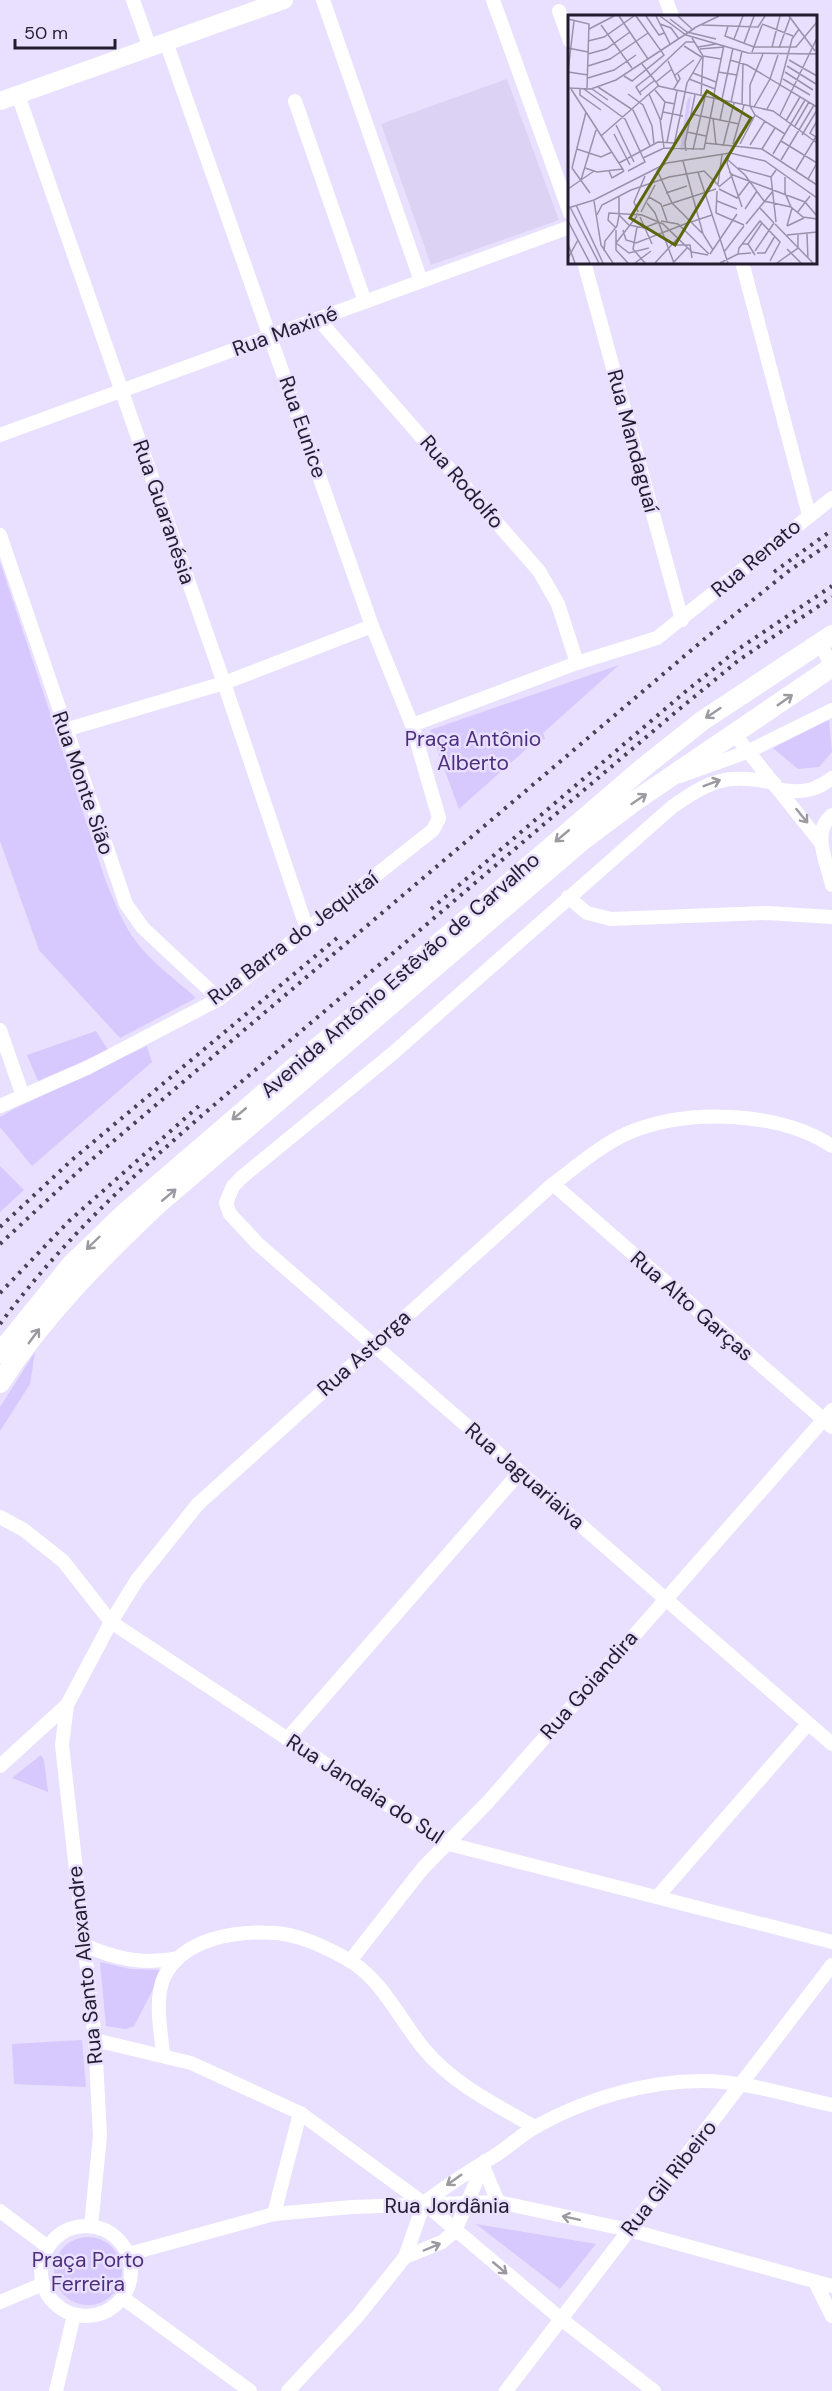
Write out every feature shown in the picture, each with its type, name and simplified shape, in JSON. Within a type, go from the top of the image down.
[{"type":"highway","name":"Avenida Antônio Estêvão de Carvalho","points":[[0,1353],[71,1265],[175,1168],[644,767],[702,721],[826,638]]},
{"type":"highway","name":"Avenida Antônio Estêvão de Carvalho","points":[[0,1383],[47,1318],[91,1267],[157,1205],[583,840],[832,667]]},
{"type":"highway","points":[[735,735],[735,715],[779,669]]},
{"type":"main road","points":[[0,101],[284,0]]},
{"type":"street","name":"Rua Eunice","points":[[133,0],[158,45],[271,336],[372,626],[412,725],[439,813]]},
{"type":"street","points":[[322,0],[421,281]]},
{"type":"street","points":[[493,0],[568,207]]},
{"type":"street","points":[[666,0],[672,15]]},
{"type":"street","points":[[559,11],[568,35]]},
{"type":"street","name":"Rua Guaranésia","points":[[18,94],[224,683],[307,929]]},
{"type":"street","points":[[295,101],[365,302]]},
{"type":"street","name":"Rua Maxiné","points":[[0,435],[568,228]]},
{"type":"street","name":"Rua Mandaguaí","points":[[585,264],[682,620]]},
{"type":"street","points":[[743,264],[809,515]]},
{"type":"street","name":"Rua Rodolfo","points":[[318,319],[539,572],[558,604],[577,663]]},
{"type":"street","name":"Rua Renato","points":[[682,620],[832,498]]},
{"type":"street","name":"Rua Monte Sião","points":[[0,535],[126,904],[143,928],[219,999]]},
{"type":"street","points":[[412,725],[577,663],[645,643],[682,620]]},
{"type":"street","points":[[65,730],[224,683],[372,626]]},
{"type":"street","points":[[826,638],[832,667]]},
{"type":"street","name":"Avenida Antônio Estêvão de Carvalho","points":[[667,780],[747,752],[832,710]]},
{"type":"street","points":[[735,735],[821,843]]},
{"type":"street","points":[[832,778],[811,790],[800,793],[737,778],[721,779],[703,786],[672,807],[568,897],[587,913],[611,919],[767,913],[832,917]]},
{"type":"street","name":"Rua Barra do Jequitaí","points":[[0,1106],[87,1068],[219,999],[433,830],[439,813]]},
{"type":"street","points":[[832,815],[826,820],[821,831],[821,843],[832,885]]},
{"type":"street","name":"Rua Jaguariaiva","points":[[568,897],[393,1054],[242,1177],[227,1195],[226,1203],[230,1214],[258,1244],[832,1744]]},
{"type":"street","points":[[0,1030],[23,1096]]},
{"type":"street","name":"Rua Astorga","points":[[0,1766],[67,1706],[111,1622],[158,1551],[198,1504],[553,1184],[608,1144],[628,1133],[656,1124],[687,1118],[721,1116],[754,1120],[795,1129],[832,1146]]},
{"type":"street","name":"Rua Alto Garças","points":[[553,1184],[829,1419]]},
{"type":"street","name":"Rua Goiandira","points":[[350,1961],[407,1887],[445,1843],[488,1802],[664,1598],[829,1419]]},
{"type":"street","points":[[287,1739],[520,1472]]},
{"type":"street","name":"Rua Jandaia do Sul","points":[[0,1517],[24,1530],[63,1561],[111,1622],[445,1843],[832,1942]]},
{"type":"street","name":"Rua Santo Alexandre","points":[[67,1706],[62,1745],[95,2040],[100,2136],[91,2226]]},
{"type":"street","points":[[657,1896],[808,1724]]},
{"type":"street","points":[[163,2054],[160,1991],[165,1977],[178,1958],[205,1941],[246,1934],[276,1933],[304,1940],[350,1961],[368,1974],[424,2049],[441,2065],[476,2094],[535,2127]]},
{"type":"street","points":[[84,1945],[124,1960],[143,1963],[178,1958]]},
{"type":"street","name":"Rua Gil Ribeiro","points":[[506,2391],[832,1965]]},
{"type":"street","points":[[95,2040],[163,2054],[191,2063],[300,2113],[423,2203],[561,2319],[654,2391]]},
{"type":"street","points":[[288,2391],[357,2317],[405,2257],[423,2203],[468,2170],[484,2163],[535,2127],[598,2099],[668,2082],[704,2080],[741,2084],[832,2105]]},
{"type":"street","points":[[274,2214],[300,2113]]},
{"type":"street","points":[[405,2257],[442,2242],[455,2231],[484,2163]]},
{"type":"street","points":[[484,2163],[498,2202]]},
{"type":"street","name":"Rua Jordânia","points":[[129,2254],[274,2214],[423,2203],[498,2202],[628,2230],[832,2286]]},
{"type":"street","points":[[0,2211],[48,2247]]},
{"type":"street","points":[[91,2226],[114,2235],[129,2254],[132,2269],[130,2284],[123,2298],[101,2314],[75,2315],[60,2308],[49,2298],[41,2271],[48,2247],[67,2230],[91,2226]]},
{"type":"street","points":[[815,2282],[832,2316]]},
{"type":"street","points":[[0,2302],[43,2284]]},
{"type":"street","points":[[123,2298],[250,2391]]},
{"type":"street","points":[[56,2391],[75,2315]]},
{"type":"shaded area","points":[[507,79],[559,220],[431,265],[381,124]]},
{"type":"green space","points":[[0,562],[106,882],[124,923],[138,945],[196,998],[120,1038],[39,950],[0,841]]},
{"type":"green space","name":"Praça Antônio Alberto","points":[[619,665],[543,733],[545,739],[532,744],[459,809],[430,730]]},
{"type":"green space","points":[[829,720],[832,752],[819,767],[798,769],[773,748]]},
{"type":"green space","points":[[96,1031],[108,1050],[38,1081],[27,1055]]},
{"type":"green space","points":[[147,1046],[152,1062],[32,1166],[0,1127],[0,1117],[12,1110]]},
{"type":"green space","points":[[0,1166],[24,1190],[0,1212]]},
{"type":"green space","points":[[35,1352],[30,1384],[0,1431],[0,1407]]},
{"type":"green space","points":[[41,1755],[44,1760],[48,1792],[12,1778]]},
{"type":"green space","points":[[100,1962],[130,1969],[163,1970],[134,2026],[126,2029],[106,2026]]},
{"type":"green space","points":[[82,2040],[86,2087],[14,2084],[12,2044]]},
{"type":"green space","points":[[476,2224],[596,2244],[560,2289]]},
{"type":"green space","name":"Praça Porto Ferreira","points":[[88,2237],[101,2240],[112,2247],[119,2258],[122,2271],[119,2284],[112,2295],[101,2302],[88,2305],[75,2302],[64,2295],[57,2284],[54,2271],[57,2258],[64,2247],[75,2240]]},
{"type":"railway","points":[[774,572],[832,530]]},
{"type":"railway","points":[[0,1244],[83,1167],[708,636],[790,570],[832,542]]},
{"type":"railway","points":[[431,909],[737,650],[832,586]]},
{"type":"railway","points":[[0,1324],[68,1242],[184,1131],[677,711],[739,660],[832,597]]},
{"type":"railway","points":[[0,1227],[73,1159],[337,938]]},
{"type":"railway","points":[[0,1293],[69,1221],[200,1105]]}]
